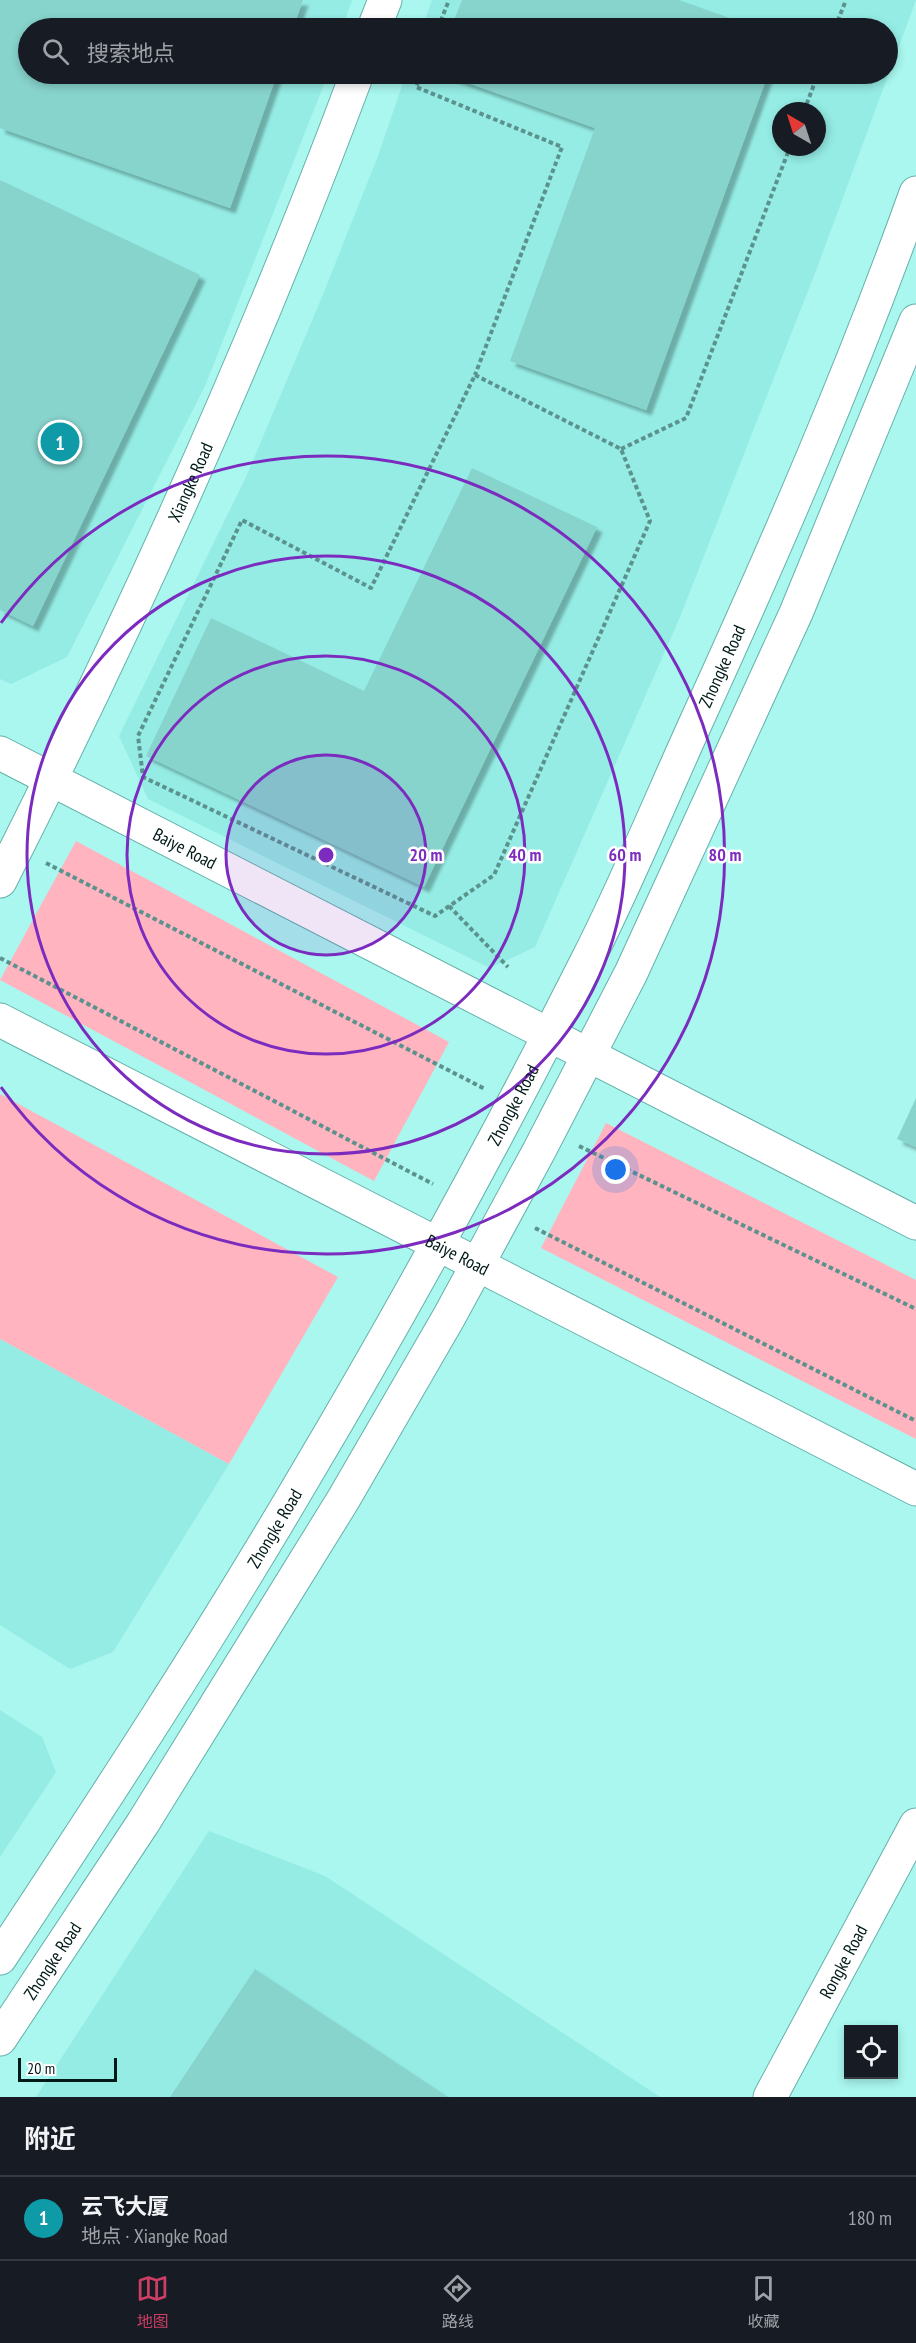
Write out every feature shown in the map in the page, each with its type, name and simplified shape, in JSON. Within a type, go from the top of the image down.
[{"type":"street","points":[[378,18],[385,0]]},
{"type":"street","name":"Xiangke Road","points":[[0,881],[102,678],[218,422],[353,84]]},
{"type":"street","name":"Zhongke Road","points":[[0,1958],[194,1659],[305,1477],[462,1199],[549,1035],[591,954],[754,595],[887,273],[916,193]]},
{"type":"street","name":"Zhongke Road","points":[[0,2039],[226,1692],[343,1500],[477,1264],[549,1131],[636,963],[796,613],[916,321]]},
{"type":"street","name":"Baiye Road","points":[[0,753],[916,1223]]},
{"type":"street","name":"Baiye Road","points":[[0,1020],[916,1490]]},
{"type":"street","name":"Rongke Road","points":[[770,2097],[916,1825]]},
{"type":"path","points":[[442,18],[449,0]]},
{"type":"path","points":[[839,18],[846,0]]},
{"type":"path","points":[[417,84],[416,87],[562,147],[475,375],[371,588],[242,520],[138,736],[143,777],[435,916],[494,875],[650,521],[621,449],[475,375]]},
{"type":"path","points":[[807,102],[814,84]]},
{"type":"path","points":[[621,449],[686,418],[787,156]]},
{"type":"path","points":[[16,848],[513,1103]]},
{"type":"path","points":[[449,906],[508,966]]},
{"type":"path","points":[[0,958],[462,1199]]},
{"type":"path","points":[[549,1131],[916,1309]]},
{"type":"path","points":[[505,1213],[916,1421]]},
{"type":"shaded area","points":[[0,0],[352,0],[346,18],[18,18],[18,84],[324,84],[205,386],[67,657],[11,684],[0,679]]},
{"type":"shaded area","points":[[432,0],[916,0],[898,49],[898,18],[426,18]]},
{"type":"shaded area","points":[[403,84],[885,84],[817,268],[680,617],[535,947],[490,968],[148,799],[119,736],[246,477],[322,297],[378,156]]},
{"type":"shaded area","points":[[76,841],[449,1042],[374,1181],[0,980]]},
{"type":"shaded area","points":[[0,1094],[338,1277],[229,1464],[0,1339]]},
{"type":"shaded area","points":[[606,1123],[916,1280],[916,1439],[541,1248]]},
{"type":"shaded area","points":[[0,1339],[229,1464],[113,1652],[70,1669],[0,1625]]},
{"type":"shaded area","points":[[0,1710],[42,1737],[56,1772],[0,1857]]},
{"type":"shaded area","points":[[209,1831],[325,1876],[660,2097],[36,2097]]},
{"type":"building","points":[[0,0],[303,0],[297,18],[18,18],[18,84],[273,84],[230,208],[0,128]]},
{"type":"building","points":[[462,0],[679,0],[730,18],[455,18]]},
{"type":"building","points":[[471,84],[764,84],[646,410],[510,361],[595,128]]},
{"type":"building","points":[[0,180],[200,275],[33,626],[0,610]]},
{"type":"building","points":[[472,468],[597,527],[424,887],[146,756],[211,618],[364,691]]},
{"type":"building","points":[[916,1098],[916,1147],[897,1139]]},
{"type":"building","points":[[255,1969],[448,2097],[170,2097]]},
{"type":"place","name":"云飞大厦","points":[[60,442]]}]
